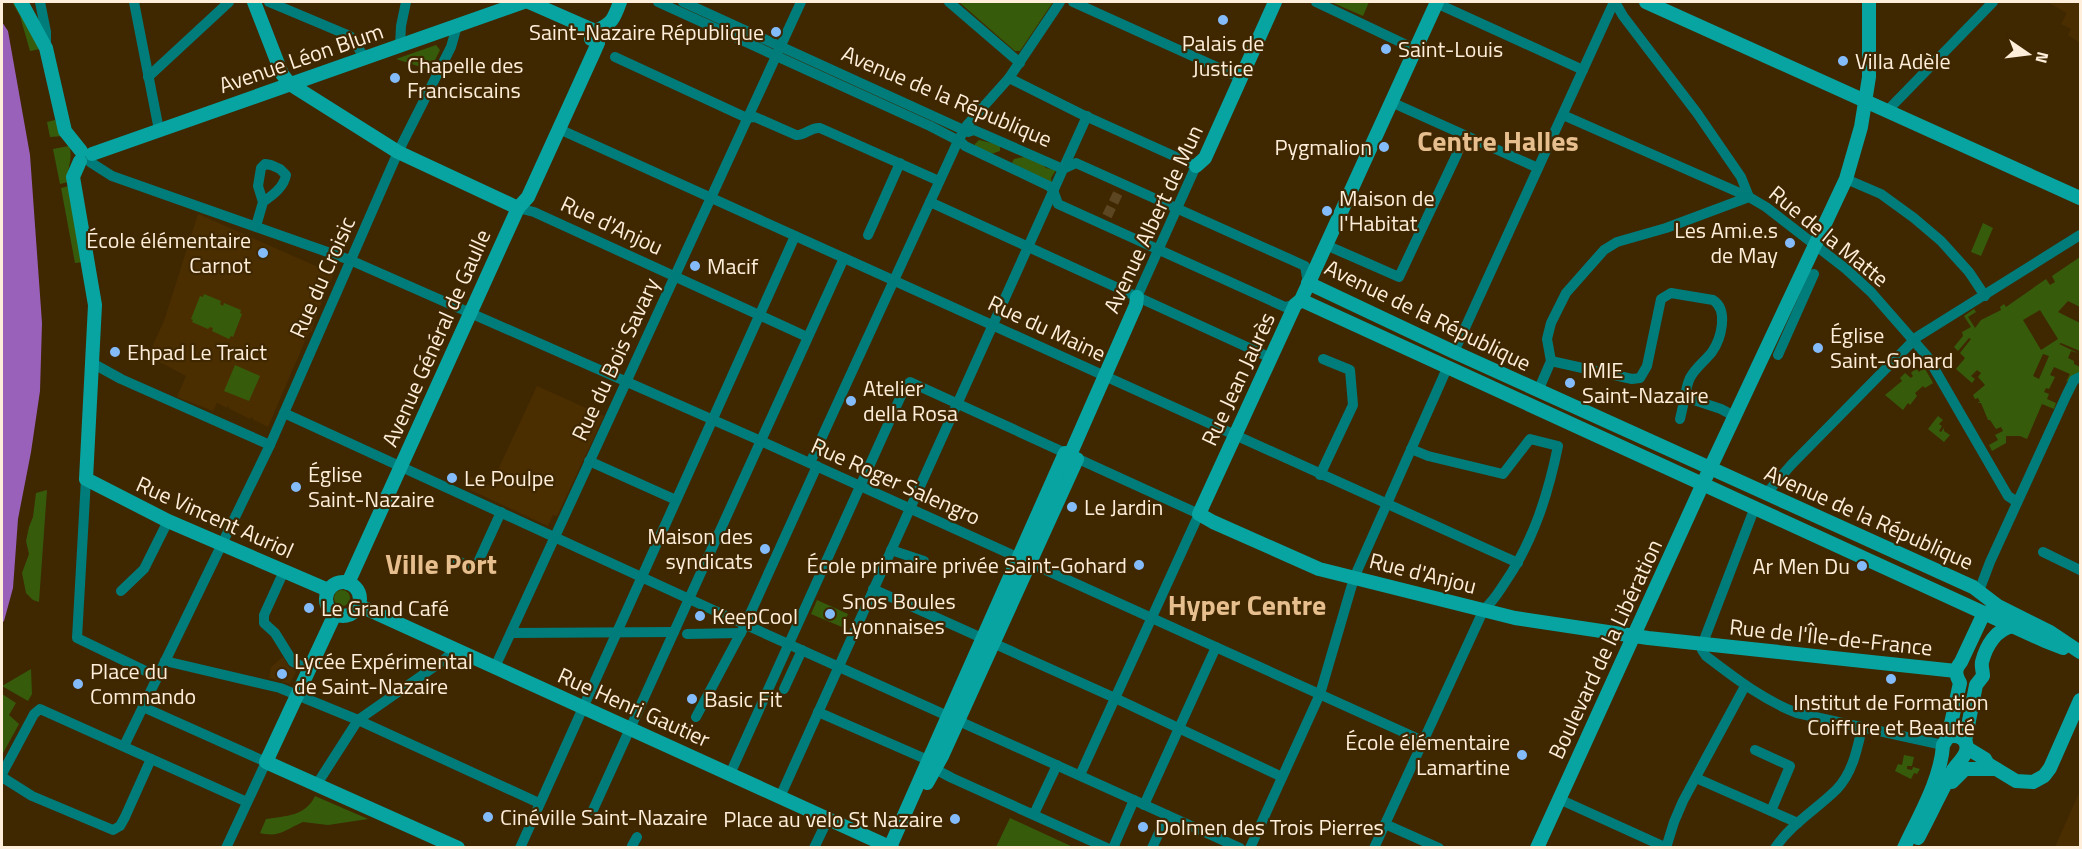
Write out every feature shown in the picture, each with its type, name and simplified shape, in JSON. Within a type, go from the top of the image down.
[{"type":"street","points":[[21,2],[46,48]]},
{"type":"street","points":[[40,2],[46,32],[46,48],[65,131],[86,157],[73,177],[95,305],[76,638],[158,677]]},
{"type":"street","points":[[134,2],[159,130]]},
{"type":"street","points":[[148,77],[229,2]]},
{"type":"street","points":[[254,2],[282,74],[290,84]]},
{"type":"street","points":[[269,2],[350,36],[365,58]]},
{"type":"street","points":[[400,46],[406,2]]},
{"type":"street","name":"Avenue Léon Blum","points":[[86,157],[524,2]]},
{"type":"street","points":[[529,2],[595,31]]},
{"type":"street","name":"Avenue Général de Gaulle","points":[[518,208],[519,193],[595,31],[608,26],[621,2]]},
{"type":"street","name":"Avenue de la République","points":[[658,2],[958,141],[1049,186],[1058,204],[1105,221],[1157,250],[1285,307],[1298,302],[1448,366],[1700,491],[1755,507],[2045,641],[2080,653]]},
{"type":"street","name":"Avenue de la République","points":[[683,2],[964,130],[969,132],[974,130],[1063,169],[1076,163],[1121,188],[1177,208],[1305,266],[1308,283],[1538,391],[1979,591],[1998,606],[2061,640],[2080,653]]},
{"type":"street","name":"Rue du Bois Savary","points":[[495,667],[801,2]]},
{"type":"street","points":[[949,2],[1020,63]]},
{"type":"street","points":[[696,717],[743,629],[894,280],[958,141],[964,130],[1010,78],[1060,2]]},
{"type":"street","points":[[1073,2],[1241,78]]},
{"type":"street","name":"Avenue Albert de Mun","points":[[893,847],[1071,456],[1136,305],[1137,297],[1157,250],[1196,166],[1205,158],[1275,2]]},
{"type":"street","points":[[1316,2],[1415,49]]},
{"type":"street","points":[[1437,2],[1583,70]]},
{"type":"street","name":"Rue Jean Jaurès","points":[[1080,776],[1235,435],[1308,283],[1437,2]]},
{"type":"street","points":[[1454,352],[1615,2]]},
{"type":"street","name":"Rue de la Matte","points":[[1615,2],[1623,16],[1723,149],[1741,177],[1749,197],[1766,207],[1814,244],[1871,292],[1927,356],[2008,496],[2017,502]]},
{"type":"street","points":[[1646,2],[2080,198]]},
{"type":"street","name":"Boulevard de la Libération","points":[[1537,848],[1734,416],[1846,179],[1861,127],[1869,77],[1869,2]]},
{"type":"street","points":[[1887,111],[1993,2]]},
{"type":"street","name":"Rue du Croisic","points":[[165,661],[270,445],[398,152],[451,48],[457,26]]},
{"type":"street","name":"Avenue Général de Gaulle","points":[[348,582],[518,208],[528,197],[559,129],[605,54],[598,43],[595,31]]},
{"type":"street","points":[[605,54],[747,118],[755,117],[796,135],[820,128],[939,181]]},
{"type":"street","points":[[1010,78],[1196,166]]},
{"type":"street","name":"Rue d'Anjou","points":[[290,84],[398,152],[518,208],[536,213],[674,276],[759,317],[805,336],[807,339]]},
{"type":"street","points":[[1391,102],[1464,139],[1538,168]]},
{"type":"street","points":[[1563,115],[1749,197]]},
{"type":"street","points":[[780,797],[992,325],[1033,250],[1053,190],[1087,116]]},
{"type":"street","name":"Rue du Maine","points":[[559,129],[1518,563]]},
{"type":"street","points":[[1326,244],[1399,277],[1457,154]]},
{"type":"street","name":"Rue Roger Salengro","points":[[86,157],[112,176],[351,261],[761,441],[1423,741]]},
{"type":"street","points":[[868,235],[900,163]]},
{"type":"street","points":[[1846,179],[1881,194],[1914,218],[1941,241],[1969,272],[1985,296]]},
{"type":"street","points":[[1538,391],[1551,361],[1547,339],[1551,323],[1566,293],[1604,250],[1617,242],[1666,228],[1749,197]]},
{"type":"street","points":[[256,226],[263,202]]},
{"type":"street","points":[[930,202],[1271,358]]},
{"type":"street","points":[[1766,494],[1791,465],[1917,337],[2080,235]]},
{"type":"street","points":[[520,848],[795,236]]},
{"type":"street","points":[[593,810],[674,632],[692,601],[844,258]]},
{"type":"street","points":[[1778,355],[1814,274]]},
{"type":"street","points":[[1551,361],[1632,379],[1640,378],[1647,366],[1661,299],[1671,293],[1713,300],[1723,314],[1720,328],[1713,351],[1691,376],[1680,419]]},
{"type":"street","points":[[1320,475],[1353,405],[1350,370],[1323,359]]},
{"type":"street","points":[[92,363],[121,379],[270,445]]},
{"type":"street","points":[[1250,848],[1320,694],[1354,578],[1448,366]]},
{"type":"street","points":[[1979,591],[2056,418],[2074,380],[2080,377]]},
{"type":"street","name":"Rue d'Anjou","points":[[861,486],[910,382],[956,407],[1071,456],[1319,569],[1515,618],[1702,644]]},
{"type":"street","points":[[1684,397],[1721,409],[1734,416]]},
{"type":"street","points":[[284,413],[554,536],[692,601],[743,629],[839,666],[1240,848]]},
{"type":"street","points":[[1374,848],[1484,609],[1491,603],[1518,563],[1539,518],[1558,446],[1530,439],[1503,474],[1428,456],[1411,449]]},
{"type":"street","points":[[589,461],[676,500]]},
{"type":"street","name":"Rue Vincent Auriol","points":[[86,479],[168,521],[328,590]]},
{"type":"street","points":[[730,774],[786,644],[861,486]]},
{"type":"street","points":[[1755,507],[1702,644],[1706,656],[1745,687],[1797,713],[1945,745],[1959,736],[1964,751]]},
{"type":"street","points":[[456,560],[475,569],[501,512]]},
{"type":"street","points":[[121,591],[144,569],[168,521]]},
{"type":"street","points":[[891,550],[924,561]]},
{"type":"street","points":[[2043,552],[2080,569]]},
{"type":"street","points":[[284,571],[264,615],[264,623],[275,633],[293,662],[308,669]]},
{"type":"street","points":[[348,582],[358,591],[358,605],[346,615],[334,614],[326,601],[328,590],[336,583],[348,582]]},
{"type":"street","points":[[873,589],[1115,698],[1282,777]]},
{"type":"street","name":"Rue Henri Gautier","points":[[358,605],[682,754],[893,847]]},
{"type":"street","name":"Avenue de la République","points":[[1984,613],[1990,612],[2061,640]]},
{"type":"street","points":[[1904,848],[1927,798],[1945,745],[1959,672],[1984,613]]},
{"type":"street","points":[[226,848],[334,614]]},
{"type":"street","points":[[1913,848],[1964,751],[1976,685],[1983,676],[1981,665],[1996,633],[2002,628],[2013,626]]},
{"type":"street","points":[[687,634],[743,629]]},
{"type":"street","points":[[511,633],[674,632]]},
{"type":"street","name":"Rue de l'Île-de-France","points":[[1702,644],[1959,672]]},
{"type":"street","points":[[1113,848],[1179,728],[1216,647]]},
{"type":"street","points":[[317,784],[358,720],[444,660],[455,649]]},
{"type":"street","points":[[784,689],[802,651]]},
{"type":"street","points":[[1959,672],[1971,659],[1981,665]]},
{"type":"street","points":[[124,746],[165,661],[280,688],[296,694],[539,803]]},
{"type":"street","points":[[1959,672],[1965,686],[1976,685]]},
{"type":"street","points":[[1559,799],[1667,847],[1674,822],[1745,687]]},
{"type":"street","points":[[1964,751],[1985,759],[1992,767],[2016,781],[2028,783],[2039,780],[2050,768],[2080,700]]},
{"type":"street","points":[[143,707],[458,848]]},
{"type":"street","points":[[151,759],[125,817],[120,826],[113,830],[32,796],[2,775],[34,714],[40,709],[247,802]]},
{"type":"street","points":[[818,712],[1107,848]]},
{"type":"street","points":[[1775,848],[1798,823],[1838,788],[1853,762],[1862,728]]},
{"type":"street","points":[[1945,745],[1950,759],[1964,751]]},
{"type":"street","points":[[1755,750],[1790,766],[1771,811]]},
{"type":"street","points":[[1034,814],[1057,765]]},
{"type":"street","points":[[1945,786],[1965,769],[1992,767]]},
{"type":"street","points":[[1696,778],[1798,823]]},
{"type":"street","points":[[1152,848],[1167,815]]},
{"type":"street","points":[[814,848],[828,819]]},
{"type":"street","points":[[1385,824],[1439,848]]},
{"type":"shaded area","points":[[2047,2],[2080,2],[2080,43],[2068,35],[2071,29],[2061,24],[2067,13]]},
{"type":"shaded area","points":[[2,22],[8,31],[30,155],[42,323],[40,391],[18,519],[13,588],[2,623]]},
{"type":"shaded area","points":[[198,214],[334,274],[312,331],[308,334],[268,427],[228,406],[227,408],[217,403],[213,411],[177,397],[186,376],[152,358],[155,349],[152,347],[164,321]]},
{"type":"shaded area","points":[[537,386],[604,416],[557,516],[553,515],[548,526],[464,487],[469,476],[494,487],[500,476],[496,474]]},
{"type":"shaded area","name":"Lycée Expérimental de Saint-Nazaire","points":[[283,657],[289,667],[297,670],[290,684],[269,678],[271,667]]},
{"type":"shaded area","points":[[2080,791],[2080,847],[2055,847]]},
{"type":"green space","points":[[12,2],[16,2],[40,49],[30,51],[20,16]]},
{"type":"green space","points":[[959,2],[1053,2],[1020,51],[1015,51]]},
{"type":"green space","points":[[1331,2],[1369,2],[1363,16]]},
{"type":"green space","points":[[436,45],[440,50],[430,70],[396,59]]},
{"type":"green space","points":[[55,120],[63,136],[50,137],[47,122]]},
{"type":"green space","points":[[979,140],[1000,145],[1000,151],[991,154],[974,147]]},
{"type":"green space","points":[[69,146],[71,155],[68,182],[60,184],[53,149]]},
{"type":"green space","points":[[1024,157],[1038,161],[1046,168],[1056,170],[1051,178],[1052,183],[1012,163],[1014,159]]},
{"type":"green space","points":[[69,186],[83,262],[75,263],[61,188]]},
{"type":"green space","points":[[1983,223],[1993,228],[1981,256],[1971,252]]},
{"type":"green space","points":[[2080,257],[2080,307],[2068,301],[2058,312],[2080,323],[2080,351],[2059,344],[2078,353],[2071,351],[2068,358],[2080,367],[2080,372],[2066,382],[2070,374],[2054,367],[2050,375],[2055,377],[2049,389],[2046,388],[2044,392],[2049,394],[2047,399],[2056,403],[2054,409],[2042,404],[2027,439],[2020,436],[2006,436],[2006,443],[1992,451],[1989,445],[1998,440],[1995,435],[2003,431],[2001,427],[1996,429],[1988,420],[1981,403],[1977,403],[1980,402],[1978,398],[1975,399],[1973,395],[1985,385],[1978,377],[1981,373],[1977,370],[1971,376],[1975,379],[1972,383],[1956,369],[1965,358],[1960,353],[1971,339],[1969,338],[1958,351],[1954,347],[1963,336],[1962,332],[1971,327],[1964,316],[1974,309],[1976,312],[1968,317],[1975,328],[1981,320],[2001,310],[2000,307],[2004,304],[2006,307],[2046,279],[2050,285],[2055,282],[2052,276]],"holes":[[[2040,310],[2058,339],[2041,350],[2023,320]],[[2043,354],[2049,356],[2039,379],[2033,376]]]},
{"type":"green space","points":[[204,294],[221,301],[220,304],[223,306],[224,303],[241,310],[242,314],[233,337],[229,339],[212,331],[213,328],[208,329],[192,322],[191,319],[200,296],[203,297]]},
{"type":"green space","points":[[235,365],[260,376],[249,401],[224,391]]},
{"type":"green space","points":[[1924,367],[1933,383],[1925,388],[1923,386],[1915,393],[1917,396],[1910,405],[1908,403],[1903,410],[1885,395],[1902,381],[1900,378],[1905,373],[1911,378],[1913,376],[1911,373],[1916,368],[1919,372]]},
{"type":"green space","points":[[1938,416],[1943,420],[1939,424],[1942,426],[1939,431],[1941,432],[1944,428],[1944,431],[1950,435],[1944,442],[1928,429]]},
{"type":"green space","points":[[47,490],[39,602],[26,593],[22,573],[29,554],[26,541],[33,517],[36,493]]},
{"type":"green space","points":[[342,590],[350,598],[342,606],[334,598]]},
{"type":"green space","name":"Snos Boules Lyonnaises","points":[[817,600],[848,614],[842,627],[811,614]]},
{"type":"green space","points":[[31,669],[32,694],[28,701],[2,686]]},
{"type":"green space","points":[[2,694],[16,703],[9,715],[19,724],[2,755]]},
{"type":"green space","points":[[1904,755],[1914,757],[1912,766],[1907,766],[1907,769],[1912,770],[1913,767],[1920,769],[1911,779],[1895,771],[1898,764],[1902,765]]},
{"type":"green space","points":[[315,796],[368,819],[328,825],[303,822],[278,834],[260,833],[266,819],[295,814],[306,808]]},
{"type":"green space","points":[[1010,818],[1073,847],[996,847]]},
{"type":"tunnel","points":[[1457,154],[1463,142]]},
{"type":"tunnel","points":[[1107,216],[1119,191]]},
{"type":"place","name":"Palais de Justice","points":[[1223,20]]},
{"type":"place","name":"Saint-Nazaire République","points":[[776,32]]},
{"type":"place","name":"Saint-Louis","points":[[1386,49]]},
{"type":"place","name":"Villa Adèle","points":[[1843,61]]},
{"type":"place","name":"Chapelle des Franciscains","points":[[395,78]]},
{"type":"place","name":"Pygmalion","points":[[1384,147]]},
{"type":"place","name":"Maison de l'Habitat","points":[[1327,211]]},
{"type":"place","name":"Les Ami.e.s de May","points":[[1790,243]]},
{"type":"place","name":"École élémentaire Carnot","points":[[263,253]]},
{"type":"place","name":"Macif","points":[[695,266]]},
{"type":"place","name":"Église Saint-Gohard","points":[[1818,348]]},
{"type":"place","name":"Ehpad Le Traict","points":[[115,352]]},
{"type":"place","name":"IMIE Saint-Nazaire","points":[[1570,383]]},
{"type":"place","name":"Atelier della Rosa","points":[[851,401]]},
{"type":"place","name":"Le Poulpe","points":[[452,478]]},
{"type":"place","name":"Église Saint-Nazaire","points":[[296,487]]},
{"type":"place","name":"Le Jardin","points":[[1072,507]]},
{"type":"place","name":"Maison des syndicats","points":[[765,549]]},
{"type":"place","name":"École primaire privée Saint-Gohard","points":[[1139,565]]},
{"type":"place","name":"Ar Men Du","points":[[1862,566]]},
{"type":"place","name":"Le Grand Café","points":[[309,608]]},
{"type":"place","name":"Snos Boules Lyonnaises","points":[[830,614]]},
{"type":"place","name":"KeepCool","points":[[700,616]]},
{"type":"place","name":"Lycée Expérimental de Saint-Nazaire","points":[[282,674]]},
{"type":"place","name":"Institut de Formation Coiffure et Beauté","points":[[1891,679]]},
{"type":"place","name":"Place du Commando","points":[[78,684]]},
{"type":"place","name":"Basic Fit","points":[[692,699]]},
{"type":"place","name":"École élémentaire Lamartine","points":[[1522,755]]},
{"type":"place","name":"Cinéville Saint-Nazaire","points":[[488,817]]},
{"type":"place","name":"Place au velo St Nazaire","points":[[955,819]]},
{"type":"place","name":"Dolmen des Trois Pierres","points":[[1143,827]]},
{"type":"district","name":"Centre Halles","points":[[1498,140]]},
{"type":"district","name":"Ville Port","points":[[441,563]]},
{"type":"district","name":"Hyper Centre","points":[[1247,604]]}]
